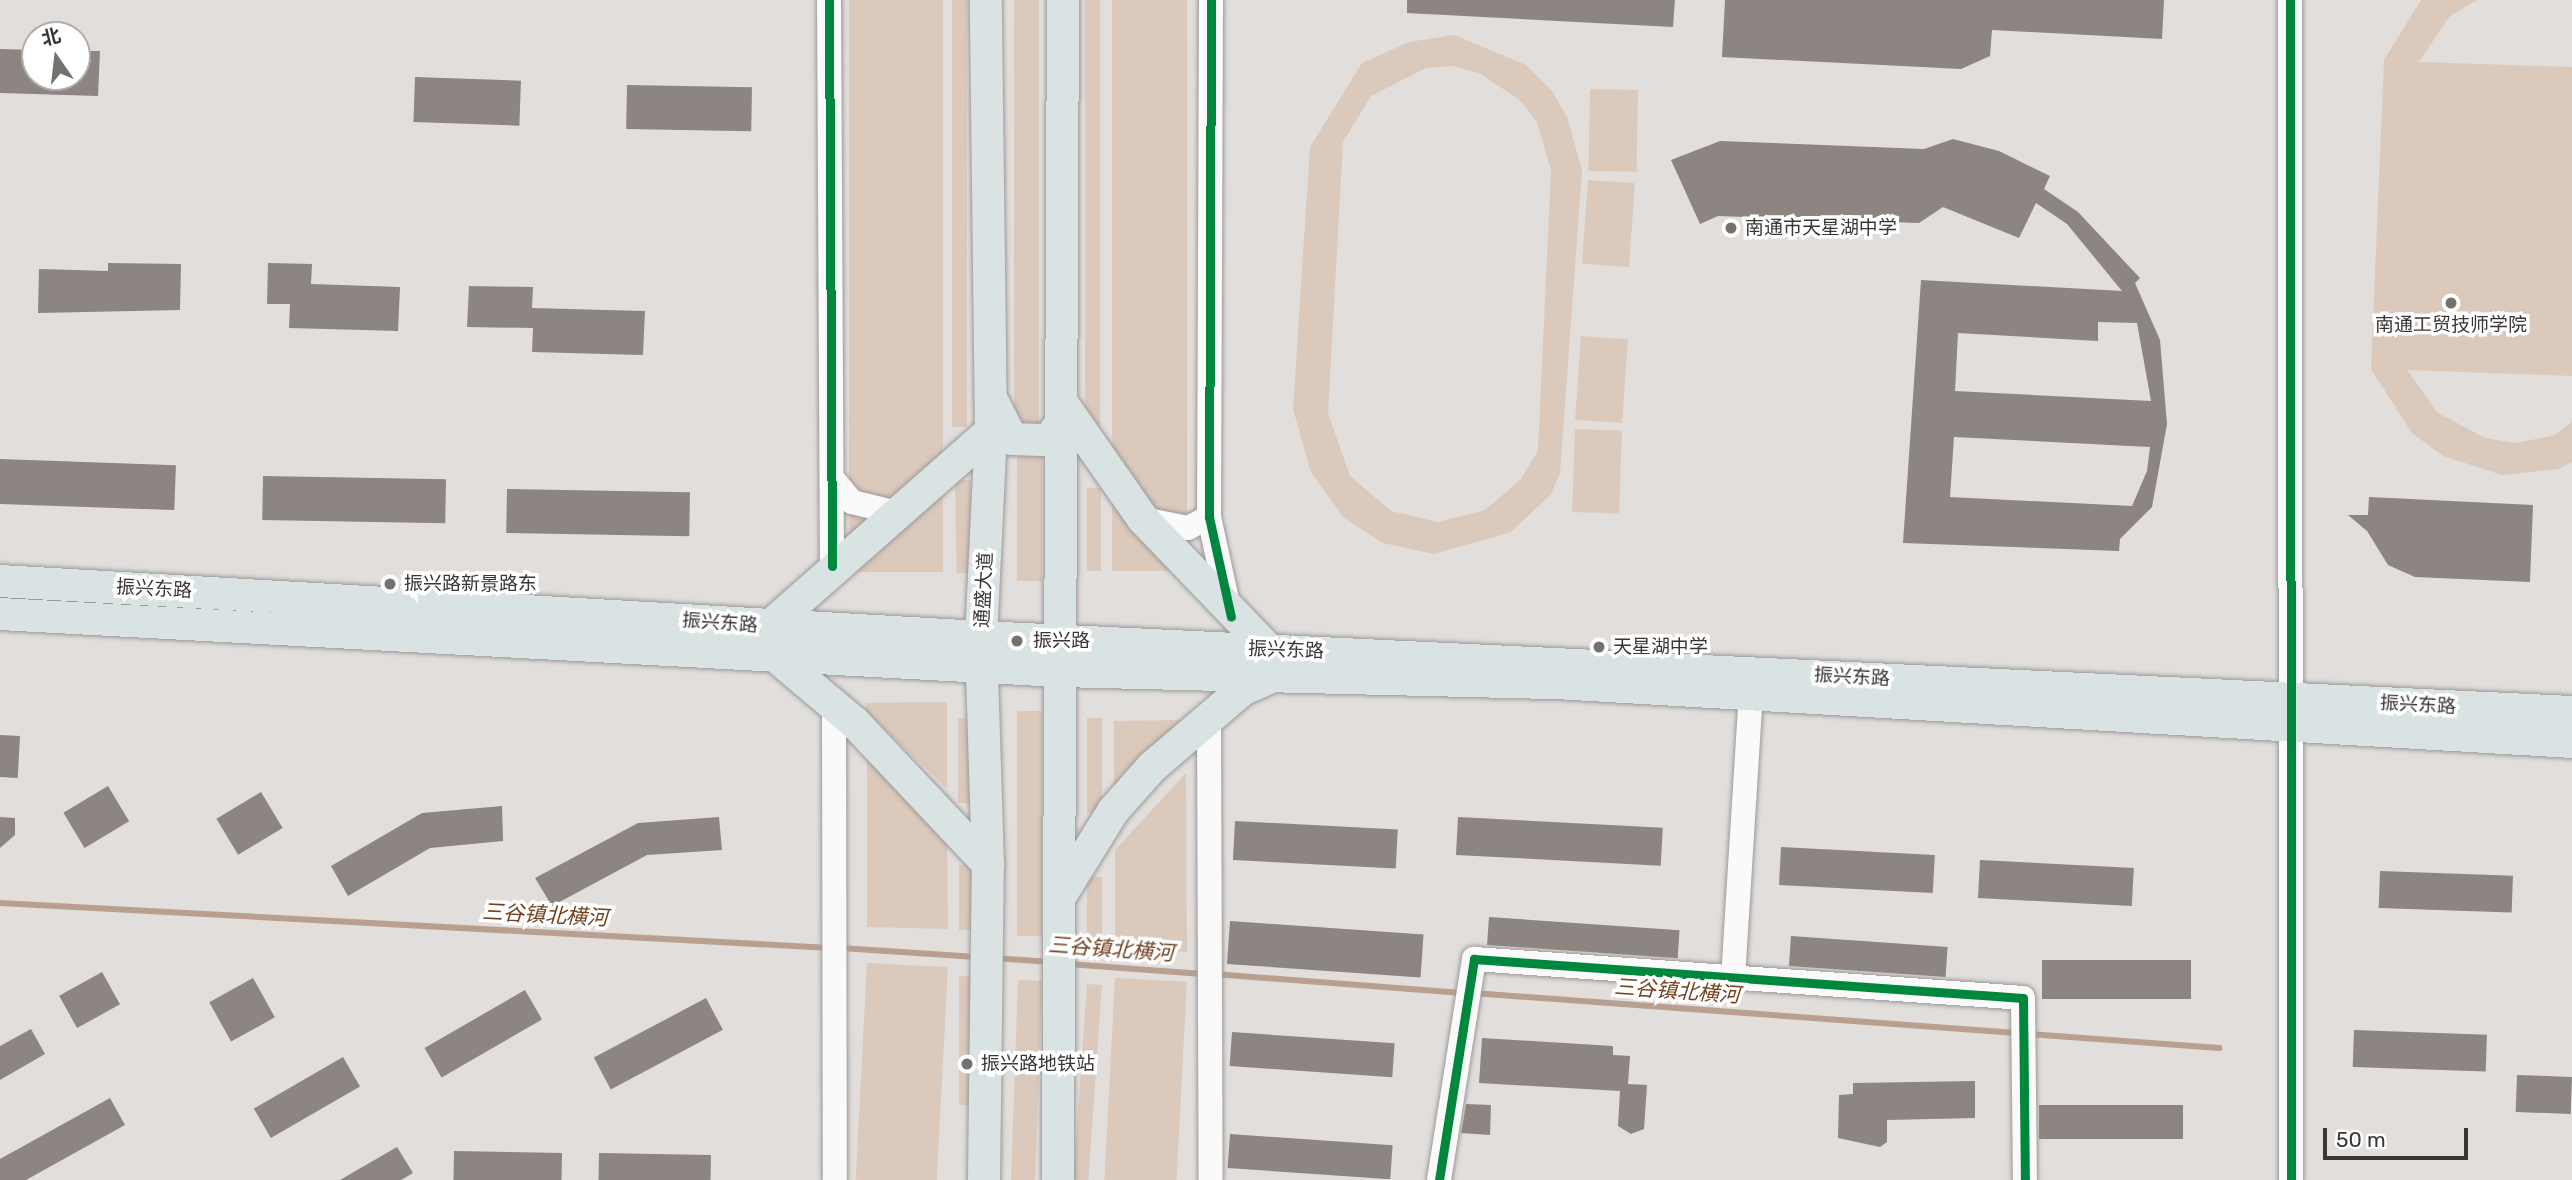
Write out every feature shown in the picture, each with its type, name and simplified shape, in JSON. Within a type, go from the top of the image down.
[{"type":"main road","name":"通盛大道","points":[[984,1180],[988,864],[981,651],[991,431],[986,0]]},
{"type":"main road","points":[[1058,1180],[1057,640],[1063,0]]},
{"type":"main road","points":[[991,393],[1012,439],[1049,440],[1061,413]]},
{"type":"main road","points":[[1058,900],[1113,811],[1209,717],[1273,661],[1143,519],[1061,413]]},
{"type":"main road","points":[[988,864],[937,804],[771,640],[832,566],[991,431]]},
{"type":"main road","name":"振兴东路","points":[[0,581],[771,640]]},
{"type":"main road","name":"振兴东路","points":[[0,614],[771,640],[981,651],[1057,640],[1273,661],[2286,710],[2572,712]]},
{"type":"main road","name":"振兴东路","points":[[981,651],[1059,671],[1273,661]]},
{"type":"main road","name":"振兴东路","points":[[2286,710],[2572,741]]},
{"type":"street","points":[[829,0],[832,566]]},
{"type":"street","points":[[1211,0],[1209,517],[1231,617]]},
{"type":"street","points":[[2290,0],[2286,710],[2291,1180]]},
{"type":"street","points":[[832,478],[852,502],[893,512]]},
{"type":"street","points":[[1143,519],[1188,528],[1209,517]]},
{"type":"street","points":[[1733,978],[1751,683]]},
{"type":"street","points":[[834,705],[835,1180]]},
{"type":"street","points":[[1209,717],[1211,1180]]},
{"type":"street","points":[[1439,1180],[1474,959],[2023,998],[2025,1180]]},
{"type":"shaded area","points":[[849,0],[943,0],[943,572],[849,572]]},
{"type":"shaded area","points":[[952,0],[967,0],[967,427],[952,427]]},
{"type":"shaded area","points":[[1014,0],[1039,0],[1039,431],[1014,431]]},
{"type":"shaded area","points":[[1085,0],[1100,0],[1100,431],[1085,431]]},
{"type":"shaded area","points":[[1112,0],[1187,0],[1187,571],[1112,571]]},
{"type":"shaded area","points":[[2421,0],[2477,0],[2449,17],[2419,62],[2572,67],[2572,376],[2407,370],[2438,413],[2485,438],[2515,443],[2553,436],[2572,422],[2572,462],[2558,469],[2502,475],[2443,456],[2412,433],[2371,369],[2384,60]]},
{"type":"shaded area","points":[[1454,35],[1526,65],[1552,91],[1567,117],[1582,170],[1560,473],[1551,494],[1511,532],[1434,554],[1383,543],[1344,518],[1311,472],[1293,409],[1310,147],[1362,63],[1409,42]],"holes":[[[1453,66],[1479,73],[1520,100],[1537,122],[1551,170],[1538,451],[1520,480],[1485,510],[1438,522],[1391,511],[1350,476],[1328,413],[1343,142],[1371,96],[1426,68]]]},
{"type":"shaded area","points":[[1590,89],[1638,90],[1637,172],[1589,171]]},
{"type":"shaded area","points":[[1588,180],[1635,183],[1629,267],[1582,264]]},
{"type":"shaded area","points":[[1581,336],[1628,339],[1622,423],[1575,420]]},
{"type":"shaded area","points":[[1575,429],[1622,431],[1619,514],[1572,512]]},
{"type":"shaded area","points":[[1017,453],[1042,453],[1042,581],[1017,581]]},
{"type":"shaded area","points":[[955,480],[970,480],[972,573],[957,573]]},
{"type":"shaded area","points":[[1087,488],[1101,488],[1101,571],[1087,571]]},
{"type":"shaded area","points":[[947,702],[947,789],[866,711],[866,703]]},
{"type":"shaded area","points":[[1017,711],[1042,711],[1042,936],[1017,936]]},
{"type":"shaded area","points":[[958,718],[973,718],[973,803],[958,803]]},
{"type":"shaded area","points":[[1087,718],[1102,718],[1102,813],[1087,813]]},
{"type":"shaded area","points":[[1186,720],[1114,796],[1114,721]]},
{"type":"shaded area","points":[[867,756],[947,832],[948,929],[867,927]]},
{"type":"shaded area","points":[[1186,773],[1187,952],[1115,949],[1115,850]]},
{"type":"shaded area","points":[[959,865],[974,865],[974,930],[959,930]]},
{"type":"shaded area","points":[[1087,877],[1102,877],[1102,942],[1087,942]]},
{"type":"shaded area","points":[[867,963],[948,967],[937,1180],[856,1180]]},
{"type":"shaded area","points":[[959,976],[974,976],[974,1105],[959,1105]]},
{"type":"shaded area","points":[[1115,978],[1187,982],[1177,1180],[1104,1180]]},
{"type":"shaded area","points":[[1018,980],[1042,981],[1035,1180],[1011,1180]]},
{"type":"shaded area","points":[[1087,984],[1102,985],[1088,1180],[1073,1180]]},
{"type":"building","points":[[1407,0],[1675,0],[1673,27],[1407,13]]},
{"type":"building","points":[[1725,0],[2164,0],[2162,39],[1992,30],[1990,56],[1961,69],[1722,57]]},
{"type":"building","points":[[0,49],[21,50],[21,91],[91,91],[91,51],[100,51],[98,96],[0,93]]},
{"type":"building","points":[[415,77],[521,81],[519,126],[413,122]]},
{"type":"building","points":[[627,85],[752,87],[751,131],[626,129]]},
{"type":"building","points":[[1953,139],[1999,151],[2050,176],[2044,189],[2078,212],[2140,278],[2135,283],[2160,340],[2167,424],[2152,507],[2120,539],[2119,551],[1903,543],[1921,280],[2122,291],[2067,224],[2036,203],[2019,238],[1943,207],[1919,223],[1718,216],[1700,224],[1671,160],[1720,141],[1924,149]],"holes":[[[2098,322],[2137,323],[2151,401],[1955,391],[1958,333],[2098,341]],[[1954,437],[2150,447],[2147,471],[2132,506],[1950,497]]]},
{"type":"building","points":[[108,263],[181,264],[180,310],[38,313],[39,269],[108,271]]},
{"type":"building","points":[[268,263],[312,264],[311,284],[400,287],[398,331],[289,328],[290,304],[267,304]]},
{"type":"building","points":[[469,286],[533,287],[532,308],[645,311],[643,355],[532,352],[533,328],[467,327]]},
{"type":"building","points":[[0,459],[176,465],[174,510],[0,504]]},
{"type":"building","points":[[263,476],[446,479],[445,523],[262,520]]},
{"type":"building","points":[[507,489],[690,492],[689,536],[506,533]]},
{"type":"building","points":[[2369,497],[2533,505],[2530,582],[2415,577],[2388,565],[2367,531],[2348,515],[2368,515]]},
{"type":"building","points":[[0,735],[20,736],[18,778],[0,777]]},
{"type":"building","points":[[108,786],[129,821],[85,848],[63,813]]},
{"type":"building","points":[[261,792],[283,828],[238,855],[216,819]]},
{"type":"building","points":[[502,806],[503,841],[430,848],[348,896],[331,866],[422,813]]},
{"type":"building","points":[[0,817],[15,818],[15,835],[0,848]]},
{"type":"building","points":[[719,817],[722,850],[647,855],[552,906],[535,878],[638,823]]},
{"type":"building","points":[[1458,817],[1663,828],[1661,866],[1456,855]]},
{"type":"building","points":[[1235,821],[1398,830],[1396,868],[1233,860]]},
{"type":"building","points":[[1781,847],[1935,855],[1933,893],[1779,885]]},
{"type":"building","points":[[1980,860],[2134,868],[2132,906],[1978,898]]},
{"type":"building","points":[[2380,871],[2513,876],[2512,913],[2379,908]]},
{"type":"building","points":[[1489,917],[1680,930],[1678,958],[1487,945]]},
{"type":"building","points":[[1230,921],[1424,935],[1421,977],[1227,964]]},
{"type":"building","points":[[1791,936],[1948,947],[1946,977],[1789,966]]},
{"type":"building","points":[[2042,960],[2191,960],[2191,999],[2042,999]]},
{"type":"building","points":[[102,972],[120,1004],[77,1028],[59,996]]},
{"type":"building","points":[[253,978],[275,1017],[231,1042],[209,1002]]},
{"type":"building","points":[[525,990],[542,1019],[442,1077],[425,1048]]},
{"type":"building","points":[[706,998],[723,1030],[611,1089],[594,1058]]},
{"type":"building","points":[[31,1029],[45,1054],[0,1080],[0,1046]]},
{"type":"building","points":[[2354,1030],[2487,1035],[2486,1072],[2353,1067]]},
{"type":"building","points":[[1232,1032],[1395,1043],[1392,1077],[1230,1066]]},
{"type":"building","points":[[1482,1038],[1613,1046],[1613,1055],[1630,1056],[1628,1084],[1647,1085],[1644,1129],[1631,1134],[1618,1126],[1620,1091],[1479,1083]]},
{"type":"building","points":[[343,1057],[360,1086],[271,1138],[254,1108]]},
{"type":"building","points":[[2517,1075],[2572,1077],[2571,1114],[2516,1112]]},
{"type":"building","points":[[1975,1081],[1975,1118],[1887,1120],[1887,1142],[1880,1147],[1838,1138],[1839,1095],[1853,1094],[1853,1083]]},
{"type":"building","points":[[110,1098],[125,1125],[26,1180],[0,1180],[0,1159]]},
{"type":"building","points":[[1466,1104],[1491,1105],[1490,1135],[1461,1133]]},
{"type":"building","points":[[2039,1105],[2183,1105],[2183,1139],[2039,1139]]},
{"type":"building","points":[[1230,1134],[1393,1145],[1390,1179],[1228,1168]]},
{"type":"building","points":[[397,1147],[413,1173],[401,1180],[340,1180]]},
{"type":"building","points":[[454,1151],[562,1153],[562,1180],[453,1180]]},
{"type":"building","points":[[599,1153],[711,1155],[711,1180],[599,1180]]},
{"type":"waterway","name":"三谷镇北横河","points":[[0,903],[830,948]]},
{"type":"waterway","name":"三谷镇北横河","points":[[841,948],[977,957]]},
{"type":"waterway","name":"三谷镇北横河","points":[[994,958],[1050,962]]},
{"type":"waterway","name":"三谷镇北横河","points":[[1068,964],[1203,974]]},
{"type":"waterway","name":"三谷镇北横河","points":[[1214,974],[1462,993]]},
{"type":"waterway","name":"三谷镇北横河","points":[[1473,993],[2017,1033]]},
{"type":"waterway","name":"三谷镇北横河","points":[[2028,1034],[2219,1048]]},
{"type":"cycle path","points":[[829,0],[832,566]]},
{"type":"cycle path","points":[[1211,0],[1209,517],[1231,617]]},
{"type":"cycle path","points":[[2290,0],[2291,1180]]},
{"type":"cycle path","points":[[1439,1180],[1474,959],[2023,998],[2025,1180]]},
{"type":"place","name":"南通市天星湖中学","points":[[1731,228]]},
{"type":"place","name":"南通工贸技师学院","points":[[2451,303]]},
{"type":"place","name":"振兴路新景路东","points":[[390,584]]},
{"type":"place","name":"振兴路","points":[[1017,641]]},
{"type":"place","name":"天星湖中学","points":[[1599,647]]},
{"type":"place","name":"振兴路地铁站","points":[[967,1064]]}]
